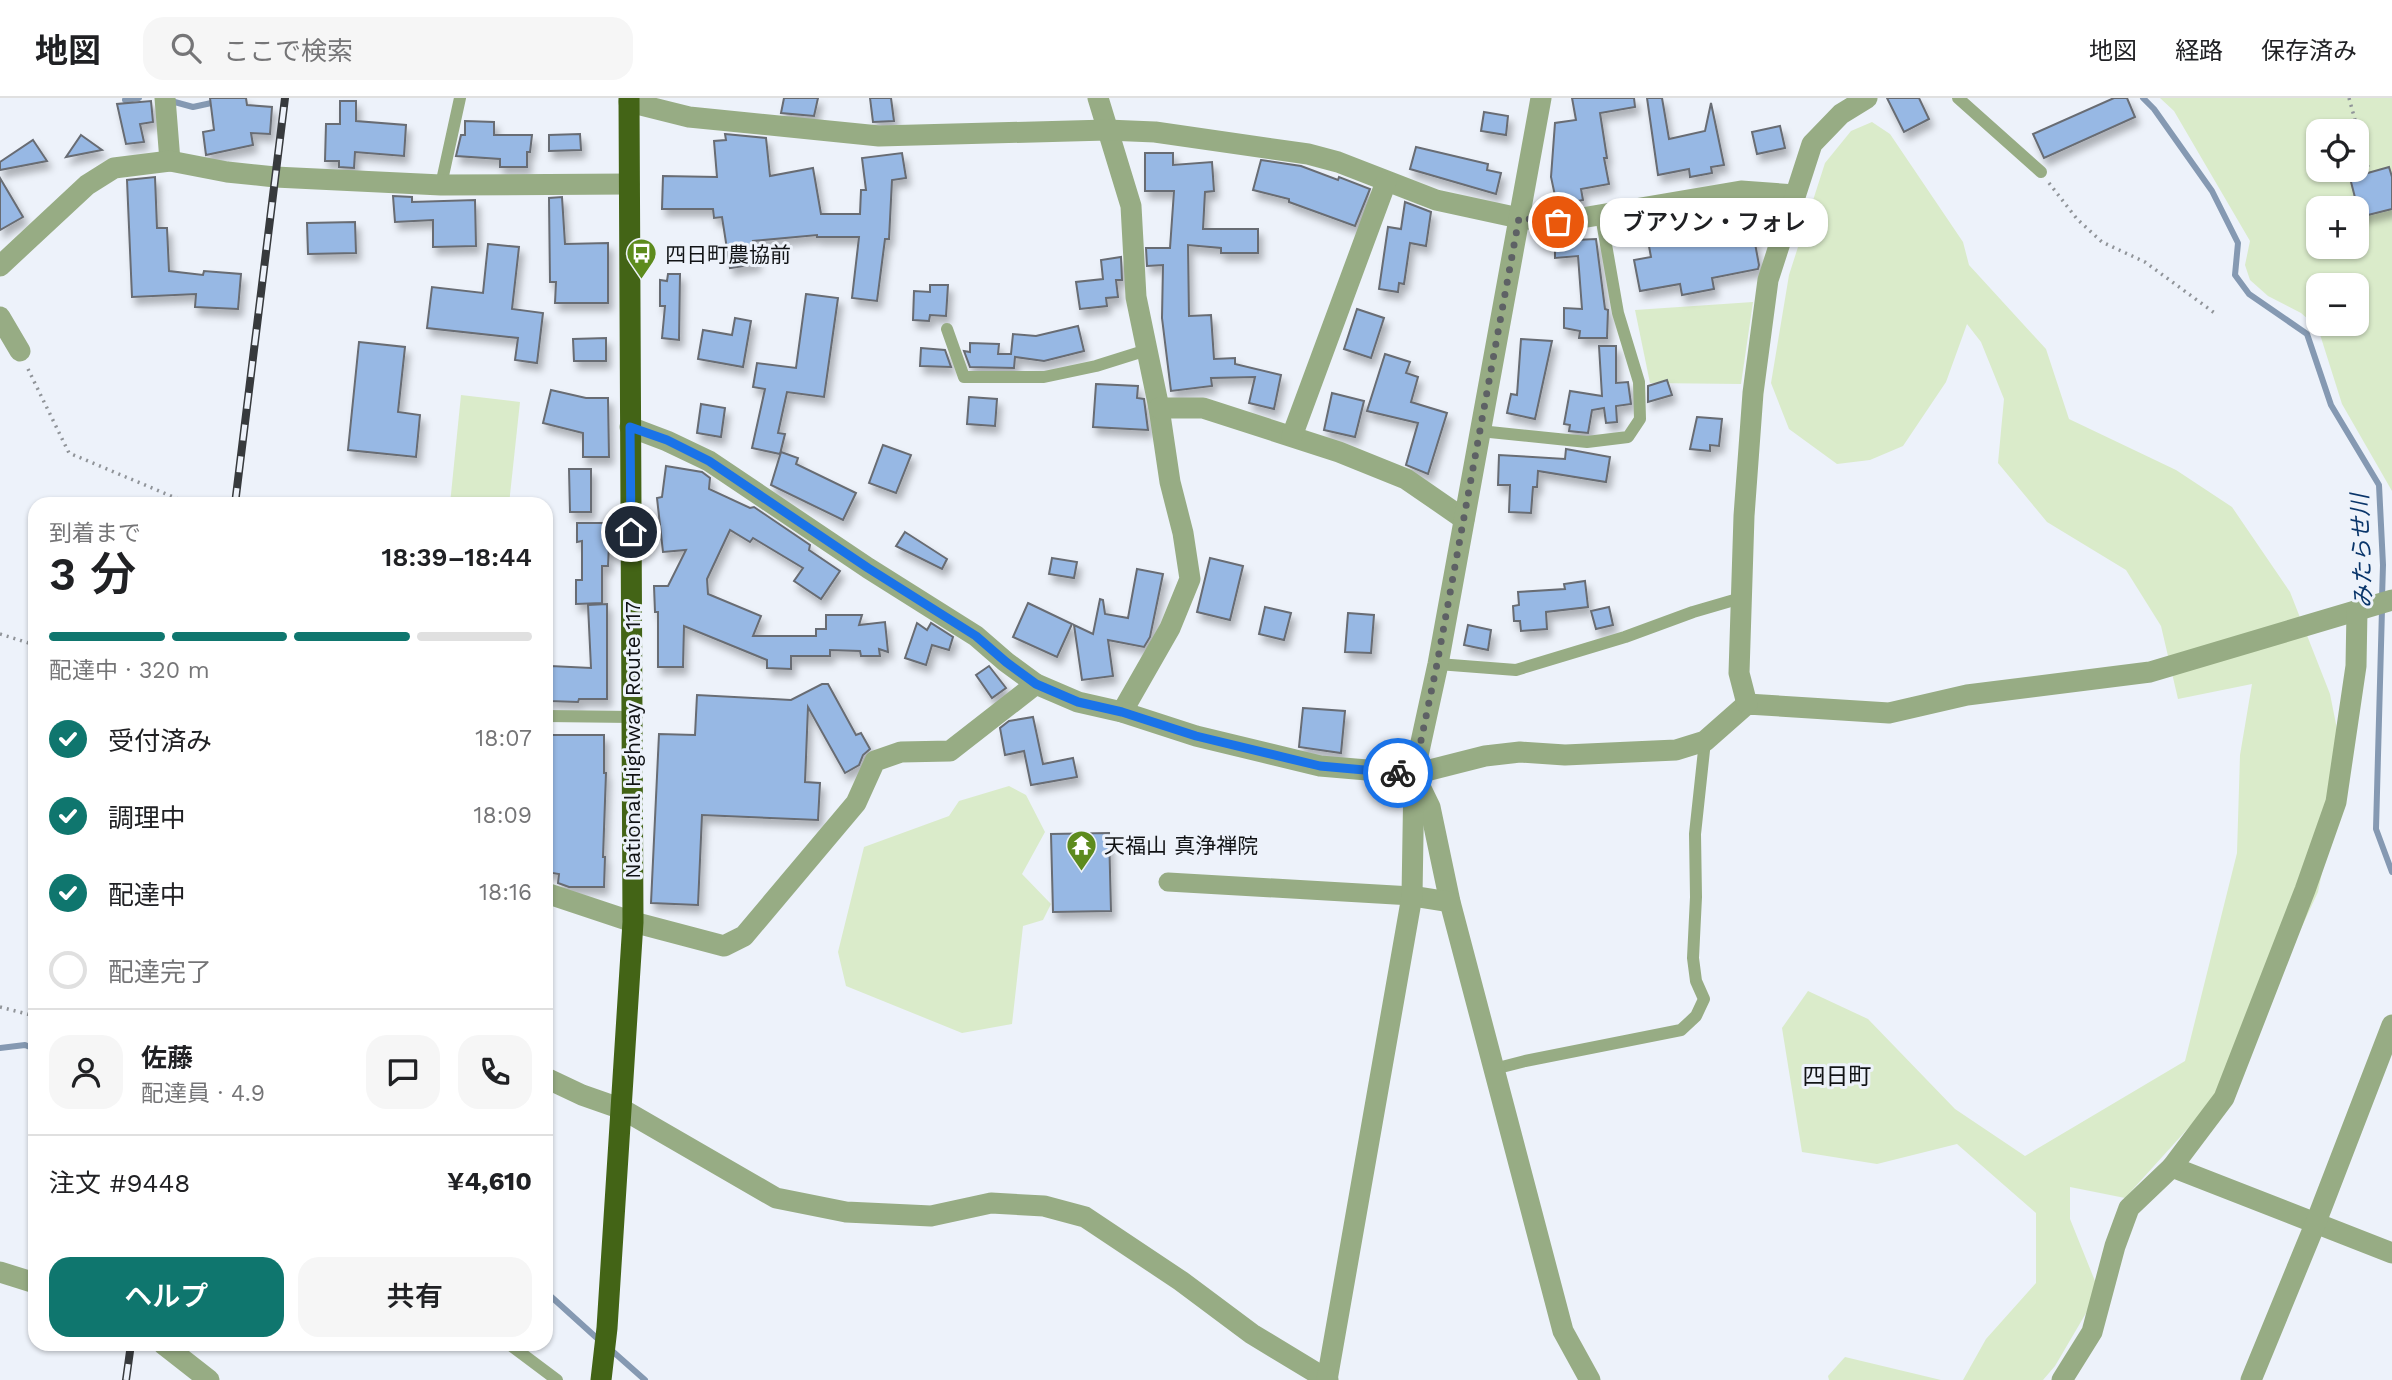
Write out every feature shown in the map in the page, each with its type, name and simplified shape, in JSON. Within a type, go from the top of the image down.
[{"type":"highway","name":"National Highway Route 117","points":[[601,1380],[607,1328],[633,922],[629,100]]},
{"type":"street","points":[[165,98],[170,161]]},
{"type":"street","points":[[1098,98],[1130,206],[1136,297],[1191,579],[1170,628],[1122,712]]},
{"type":"street","points":[[553,1081],[622,1109],[776,1198],[846,1212],[932,1216],[991,1203],[1044,1206],[1085,1217],[1181,1280],[1252,1334],[1327,1380],[1412,896],[1414,774],[1437,664],[1541,98]]},
{"type":"street","points":[[1747,704],[1739,673],[1741,598],[1752,393],[1768,280],[1812,144],[1841,114],[1867,98]]},
{"type":"street","points":[[629,100],[689,117],[879,136],[1107,130],[1155,132],[1308,154],[1338,162],[1436,200],[1519,218],[1558,222],[1741,191],[1795,195]]},
{"type":"street","points":[[0,266],[87,185],[114,168],[170,161],[227,172],[275,177],[441,185],[629,184]]},
{"type":"street","points":[[1292,436],[1386,182]]},
{"type":"street","points":[[0,317],[20,351]]},
{"type":"street","points":[[1159,408],[1203,408],[1339,452],[1406,479],[1464,519]]},
{"type":"street","points":[[630,427],[667,440],[709,461],[868,568],[976,636],[1036,684],[1078,702],[1122,712],[1196,736],[1320,766],[1414,774],[1485,756],[1520,752],[1565,755],[1676,750],[1705,741],[1747,704],[1889,713],[1967,695],[2150,672],[2392,600]]},
{"type":"street","points":[[2062,1380],[2092,1332],[2115,1246],[2129,1208],[2172,1167],[2224,1098],[2305,890],[2336,802],[2356,666],[2357,610]]},
{"type":"street","points":[[553,895],[633,922],[723,946],[744,936],[856,803],[875,761],[901,752],[950,751],[1036,684]]},
{"type":"street","points":[[1414,774],[1430,807],[1450,902],[1563,1331],[1590,1380]]},
{"type":"street","points":[[1168,882],[1412,896],[1450,902]]},
{"type":"street","points":[[2251,1380],[2392,1025]]},
{"type":"street","points":[[2172,1167],[2392,1253]]},
{"type":"street","points":[[0,1272],[28,1281]]},
{"type":"street","points":[[172,1351],[209,1380]]},
{"type":"lane","points":[[441,185],[460,98]]},
{"type":"lane","points":[[1958,98],[2041,172]]},
{"type":"lane","points":[[1480,431],[1587,442],[1628,437],[1640,419],[1639,382],[1619,313],[1601,216]]},
{"type":"lane","points":[[947,330],[964,377],[1044,377],[1147,351]]},
{"type":"lane","points":[[1437,664],[1516,670],[1625,638],[1693,612],[1741,598]]},
{"type":"lane","points":[[553,716],[632,717]]},
{"type":"lane","points":[[1494,1069],[1681,1030],[1696,1016],[1704,999],[1696,981],[1693,958],[1695,834],[1705,741]]},
{"type":"lane","points":[[518,1351],[557,1380]]},
{"type":"path","points":[[2349,98],[2355,119]]},
{"type":"path","points":[[2041,172],[2077,219],[2102,242],[2145,262],[2216,314]]},
{"type":"path","points":[[20,351],[69,453],[173,497]]},
{"type":"path","points":[[0,635],[28,643]]},
{"type":"path","points":[[0,1007],[28,1014]]},
{"type":"green space","points":[[2160,98],[2392,98],[2392,491],[2342,404],[2321,336],[2369,336],[2369,273],[2306,273],[2306,317],[2268,296],[2250,280],[2245,265],[2250,241],[2174,111]]},
{"type":"green space","points":[[1872,122],[1890,134],[1963,242],[1969,265],[2046,349],[2069,419],[2176,470],[2232,507],[2290,592],[2330,694],[2344,764],[2318,892],[2229,1083],[2125,1198],[2070,1187],[2070,1219],[2099,1291],[2055,1366],[2043,1380],[1963,1380],[1986,1339],[2036,1283],[2036,1213],[1957,1144],[1877,1164],[1802,1152],[1782,1028],[1808,991],[1868,1019],[1955,1109],[2025,1156],[2185,1061],[2237,853],[2240,755],[2252,684],[2178,699],[2161,626],[2126,570],[2047,522],[1998,463],[2004,399],[1981,342],[1967,324],[1946,382],[1903,446],[1870,460],[1837,464],[1789,429],[1771,383],[1789,275],[1825,163],[1851,131]]},
{"type":"green space","points":[[1753,302],[1741,384],[1650,383],[1635,310]]},
{"type":"green space","points":[[461,395],[520,402],[510,497],[451,497]]},
{"type":"green space","points":[[1009,786],[1026,795],[1045,832],[1022,874],[1051,904],[1043,920],[1023,926],[1012,1024],[962,1033],[846,986],[838,952],[864,847],[949,816],[959,801]]},
{"type":"green space","points":[[1845,1357],[1941,1380],[1829,1380],[1828,1376]]},
{"type":"building","points":[[210,98],[246,98],[247,105],[272,107],[270,134],[251,133],[253,145],[206,155],[203,132],[214,130]]},
{"type":"building","points":[[784,98],[818,98],[814,116],[781,113]]},
{"type":"building","points":[[870,98],[891,98],[894,121],[873,122]]},
{"type":"building","points":[[1572,98],[1634,98],[1635,107],[1600,113],[1609,184],[1581,189],[1583,200],[1557,205],[1551,177],[1555,123],[1576,120]]},
{"type":"building","points":[[1647,98],[1662,98],[1669,139],[1705,131],[1711,103],[1724,165],[1711,167],[1712,173],[1690,177],[1689,169],[1658,175]]},
{"type":"building","points":[[1887,98],[1919,98],[1929,119],[1904,132]]},
{"type":"building","points":[[2114,98],[2127,98],[2135,117],[2044,158],[2033,134]]},
{"type":"building","points":[[151,101],[153,122],[140,124],[144,142],[126,144],[117,104]]},
{"type":"building","points":[[340,101],[356,101],[356,121],[406,125],[404,156],[355,152],[354,168],[339,167],[339,161],[325,161],[326,124],[340,124]]},
{"type":"building","points":[[1484,112],[1508,116],[1506,135],[1481,131]]},
{"type":"building","points":[[465,121],[494,122],[494,135],[532,135],[530,152],[527,152],[527,167],[500,167],[500,159],[456,156],[461,135],[465,135]]},
{"type":"building","points":[[1780,126],[1785,148],[1757,154],[1752,132]]},
{"type":"building","points":[[580,134],[581,150],[549,151],[549,135]]},
{"type":"building","points":[[725,134],[766,138],[770,176],[813,168],[821,214],[860,214],[861,190],[866,190],[862,158],[902,153],[906,178],[892,180],[889,239],[885,239],[877,301],[852,298],[859,237],[817,235],[753,241],[757,264],[730,268],[722,217],[714,218],[713,209],[662,209],[663,176],[717,177],[714,141],[726,140]]},
{"type":"building","points":[[81,135],[102,150],[66,157]]},
{"type":"building","points":[[33,140],[47,161],[0,170],[0,162]]},
{"type":"building","points":[[1416,147],[1488,164],[1487,170],[1501,173],[1496,194],[1410,169]]},
{"type":"building","points":[[1145,153],[1173,153],[1173,165],[1212,162],[1214,191],[1205,192],[1203,229],[1258,229],[1258,253],[1221,253],[1221,248],[1188,245],[1189,316],[1211,315],[1214,359],[1235,358],[1235,364],[1281,375],[1274,409],[1249,403],[1255,377],[1211,378],[1212,386],[1171,391],[1162,318],[1163,265],[1147,266],[1146,248],[1170,248],[1174,191],[1145,191]]},
{"type":"building","points":[[1261,160],[1301,166],[1370,189],[1355,226],[1289,202],[1289,199],[1253,190]]},
{"type":"building","points":[[2389,167],[2392,177],[2392,209],[2369,215],[2369,196],[2355,196],[2351,182],[2369,182],[2369,173]]},
{"type":"building","points":[[155,177],[157,228],[167,228],[169,271],[203,275],[204,271],[241,274],[238,309],[195,307],[196,294],[132,297],[127,180]]},
{"type":"building","points":[[0,178],[23,217],[0,230]]},
{"type":"building","points":[[393,196],[412,197],[412,202],[475,200],[476,246],[433,247],[433,220],[395,222]]},
{"type":"building","points":[[562,197],[565,244],[608,243],[608,303],[555,303],[556,282],[550,282],[549,198]]},
{"type":"building","points":[[1405,202],[1431,212],[1426,246],[1410,243],[1404,284],[1399,283],[1398,292],[1379,289],[1388,227],[1401,229]]},
{"type":"building","points":[[1725,210],[1731,242],[1754,238],[1758,269],[1712,278],[1714,289],[1682,295],[1680,284],[1640,291],[1634,260],[1651,257],[1645,225]]},
{"type":"building","points":[[355,222],[356,253],[308,254],[307,223]]},
{"type":"building","points":[[1596,239],[1605,309],[1608,310],[1607,338],[1579,338],[1580,331],[1564,328],[1564,308],[1582,309],[1578,256],[1555,258],[1555,241]]},
{"type":"building","points":[[488,244],[519,247],[512,309],[543,313],[537,363],[515,360],[518,338],[427,328],[432,287],[483,293]]},
{"type":"building","points":[[1121,257],[1122,280],[1116,280],[1118,297],[1106,298],[1107,306],[1080,309],[1076,282],[1103,279],[1101,260]]},
{"type":"building","points":[[668,274],[680,274],[679,340],[662,338],[665,306],[660,306],[660,280],[667,281]]},
{"type":"building","points":[[930,285],[948,285],[946,316],[930,315],[929,321],[913,320],[914,291],[930,292]]},
{"type":"building","points":[[806,294],[838,298],[824,397],[787,392],[778,433],[785,434],[780,454],[752,448],[765,389],[753,387],[757,363],[796,368]]},
{"type":"building","points":[[1357,309],[1384,318],[1371,358],[1344,349]]},
{"type":"building","points":[[735,318],[751,321],[743,367],[698,359],[703,330],[732,335]]},
{"type":"building","points":[[1078,326],[1084,351],[1044,361],[1015,357],[1014,368],[970,367],[964,351],[970,352],[970,343],[999,344],[998,354],[1011,354],[1013,334],[1036,336]]},
{"type":"building","points":[[606,338],[606,361],[574,361],[573,339]]},
{"type":"building","points":[[1521,339],[1552,341],[1535,419],[1507,413],[1511,394],[1517,395]]},
{"type":"building","points":[[359,342],[405,347],[398,412],[420,415],[416,457],[348,450]]},
{"type":"building","points":[[1599,346],[1616,346],[1616,383],[1628,382],[1631,404],[1616,406],[1617,422],[1606,423],[1604,408],[1592,410],[1588,433],[1569,431],[1570,425],[1564,424],[1570,391],[1602,396]]},
{"type":"building","points":[[921,348],[945,350],[951,367],[920,366]]},
{"type":"building","points":[[1385,354],[1410,362],[1406,373],[1418,377],[1411,402],[1447,413],[1428,474],[1406,465],[1418,423],[1367,411]]},
{"type":"building","points":[[1667,380],[1672,395],[1648,402],[1648,386]]},
{"type":"building","points":[[1096,384],[1138,386],[1137,398],[1144,399],[1148,430],[1093,427]]},
{"type":"building","points":[[551,390],[586,398],[608,398],[609,457],[583,457],[583,433],[543,423]]},
{"type":"building","points":[[1332,393],[1364,401],[1355,437],[1324,430]]},
{"type":"building","points":[[969,397],[997,399],[995,426],[967,424]]},
{"type":"building","points":[[701,404],[725,408],[721,437],[697,433]]},
{"type":"building","points":[[1697,417],[1722,419],[1719,446],[1710,445],[1710,451],[1690,449]]},
{"type":"building","points":[[883,445],[911,455],[896,493],[869,483]]},
{"type":"building","points":[[1566,449],[1610,457],[1606,482],[1538,471],[1537,487],[1533,487],[1531,513],[1509,512],[1510,485],[1498,485],[1499,455],[1565,459]]},
{"type":"building","points":[[781,452],[798,458],[796,464],[856,493],[843,520],[771,485]]},
{"type":"building","points":[[666,466],[702,472],[710,478],[709,489],[750,508],[754,507],[810,545],[809,550],[840,571],[821,599],[794,581],[803,568],[753,538],[750,542],[730,530],[707,579],[708,594],[761,616],[753,636],[816,636],[816,629],[826,629],[826,615],[862,615],[859,625],[885,622],[888,652],[879,649],[880,656],[861,656],[860,651],[830,650],[830,656],[791,656],[791,669],[767,668],[767,660],[684,626],[683,667],[658,667],[658,612],[655,612],[654,586],[668,586],[686,550],[663,552],[657,498],[662,497]]},
{"type":"building","points":[[569,469],[591,469],[591,512],[570,512]]},
{"type":"building","points":[[577,523],[610,523],[608,566],[602,566],[602,603],[576,604],[576,580],[582,580],[582,541],[577,542]]},
{"type":"building","points":[[905,532],[947,559],[942,569],[896,546]]},
{"type":"building","points":[[1052,558],[1077,562],[1074,578],[1049,574]]},
{"type":"building","points":[[1210,558],[1243,566],[1230,620],[1197,612]]},
{"type":"building","points":[[1137,569],[1163,574],[1150,637],[1144,647],[1108,640],[1113,676],[1082,680],[1074,625],[1093,634],[1100,599],[1103,600],[1105,614],[1128,618]]},
{"type":"building","points":[[1585,581],[1588,607],[1546,612],[1547,629],[1521,631],[1520,621],[1514,621],[1513,606],[1519,605],[1518,592],[1565,589],[1564,584]]},
{"type":"building","points":[[1028,603],[1072,624],[1057,657],[1013,637]]},
{"type":"building","points":[[607,604],[607,699],[553,701],[553,666],[591,668],[588,605]]},
{"type":"building","points":[[1265,607],[1291,613],[1284,640],[1259,634]]},
{"type":"building","points":[[1609,607],[1613,625],[1596,629],[1591,611]]},
{"type":"building","points":[[1348,613],[1374,615],[1371,653],[1345,652]]},
{"type":"building","points":[[917,623],[927,630],[931,623],[953,637],[949,650],[932,645],[926,665],[905,658]]},
{"type":"building","points":[[1468,625],[1491,630],[1488,650],[1464,645]]},
{"type":"building","points":[[989,666],[1006,688],[992,698],[976,675]]},
{"type":"building","points":[[822,684],[828,684],[856,735],[861,733],[870,749],[863,755],[859,765],[845,773],[808,707],[805,782],[820,783],[818,820],[702,815],[698,905],[651,903],[659,734],[695,735],[697,695],[791,700]]},
{"type":"building","points":[[1303,708],[1345,711],[1341,753],[1299,747]]},
{"type":"building","points":[[1033,717],[1043,764],[1073,758],[1077,777],[1031,785],[1024,751],[1005,755],[1000,728],[1009,721]]},
{"type":"building","points":[[553,735],[604,735],[604,887],[569,887],[558,883],[559,874],[553,873]]},
{"type":"building","name":"天福山 真浄禅院","points":[[1109,833],[1111,911],[1053,912],[1051,834]]},
{"type":"waterway","name":"みたらせ川","points":[[125,100],[139,98]]},
{"type":"waterway","name":"みたらせ川","points":[[171,101],[193,107],[234,98]]},
{"type":"waterway","name":"みたらせ川","points":[[2143,98],[2154,109],[2212,191],[2238,243],[2235,275],[2249,294],[2307,334],[2331,405],[2379,485],[2382,598]]},
{"type":"waterway","name":"みたらせ川","points":[[2382,609],[2376,829],[2392,872]]},
{"type":"waterway","points":[[0,1048],[28,1046]]},
{"type":"waterway","points":[[553,1298],[599,1340]]},
{"type":"waterway","points":[[610,1349],[645,1380]]},
{"type":"railway","points":[[236,497],[285,98]]},
{"type":"railway","points":[[126,1380],[130,1351]]},
{"type":"way so far","points":[[1398,773],[1414,774],[1437,664],[1519,218],[1558,222]]},
{"type":"place","name":"ブアソン・フォレ","points":[[1558,222]]},
{"type":"place","name":"四日町農協前","points":[[642,281]]},
{"type":"place","name":"天福山 真浄禅院","points":[[1081,872]]},
{"type":"district","name":"四日町","points":[[1837,1076]]},
{"type":"route","points":[[631,532],[630,427],[667,440],[709,461],[868,568],[976,636],[1036,684],[1078,702],[1122,712],[1196,736],[1320,766],[1398,773]]}]
